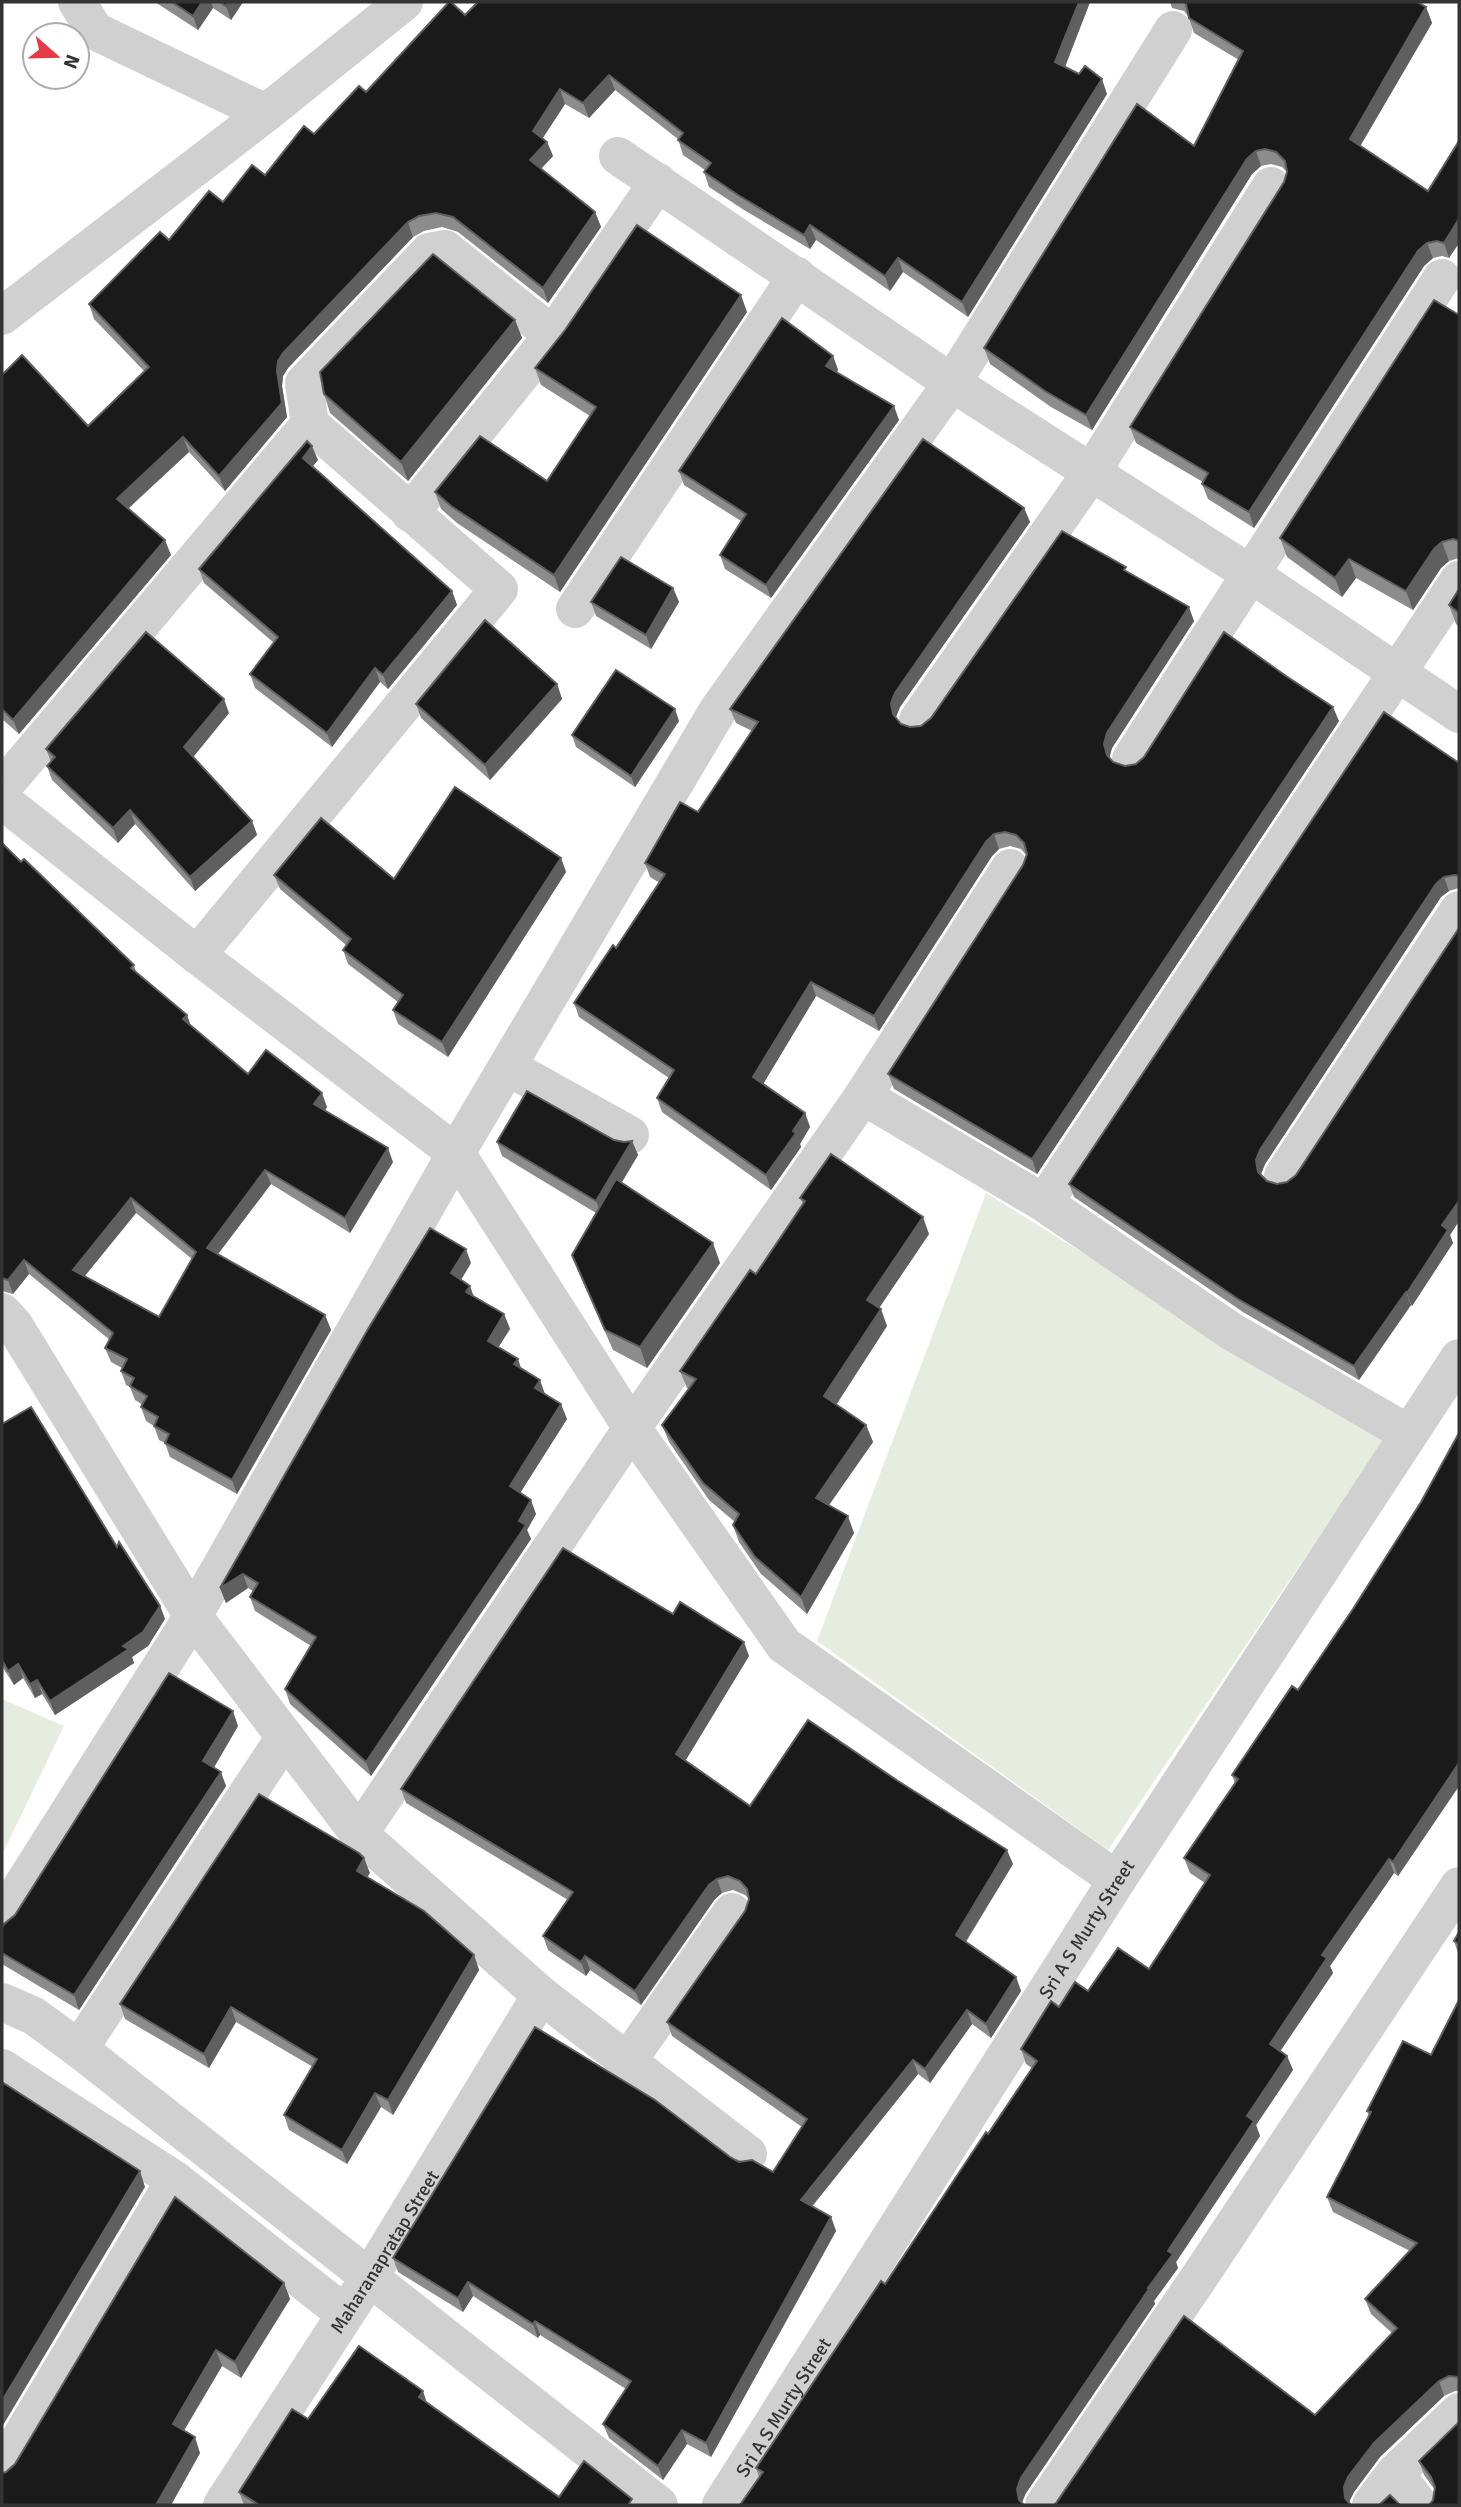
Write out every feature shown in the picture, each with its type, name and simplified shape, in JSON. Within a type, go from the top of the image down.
[{"type":"street","points":[[78,2],[95,31],[266,113]]},
{"type":"street","points":[[2,316],[266,113],[404,2]]},
{"type":"street","points":[[2,1918],[193,1616],[456,1153],[718,710],[952,383],[1173,30]]},
{"type":"street","points":[[618,156],[952,383],[1249,573],[1459,714]]},
{"type":"street","points":[[410,513],[553,335],[658,182]]},
{"type":"street","points":[[918,720],[1091,473],[1270,186]]},
{"type":"street","points":[[197,955],[499,589],[310,424],[304,383],[429,252],[444,249],[553,335]]},
{"type":"street","points":[[575,609],[797,276]]},
{"type":"street","points":[[1130,759],[1442,278]]},
{"type":"street","points":[[2,788],[310,424]]},
{"type":"street","points":[[1044,1203],[1459,580]]},
{"type":"street","points":[[2,800],[197,955],[456,1153],[632,1428],[784,1644],[1117,1880]]},
{"type":"street","points":[[359,1834],[632,1428],[863,1096],[1010,868]]},
{"type":"street","points":[[1283,1176],[1459,910]]},
{"type":"street","points":[[508,1067],[630,1135]]},
{"type":"street","points":[[863,1096],[1044,1203],[1231,1331],[1409,1434]]},
{"type":"street","points":[[2,1312],[14,1325],[193,1616],[359,1834],[541,1995],[748,2154]]},
{"type":"street","name":"Sri A S Murty Street","points":[[721,2505],[1117,1880],[1459,1358]]},
{"type":"street","points":[[79,2049],[285,1737]]},
{"type":"street","points":[[1044,2505],[1459,1886]]},
{"type":"street","points":[[627,2062],[732,1912]]},
{"type":"street","name":"Maharanapratap Street","points":[[222,2505],[369,2278],[541,1995]]},
{"type":"street","points":[[2,2001],[34,2017],[79,2049],[659,2505]]},
{"type":"street","points":[[2,2068],[174,2180],[345,2314]]},
{"type":"street","points":[[2,2469],[174,2180]]},
{"type":"street","points":[[1371,2505],[1395,2473],[1459,2412]]},
{"type":"street","points":[[1395,2473],[1419,2505]]},
{"type":"shaded area","points":[[986,1193],[1384,1440],[1108,1850],[817,1641]]},
{"type":"shaded area","points":[[2,1699],[64,1726],[2,1855]]},
{"type":"building","points":[[172,2],[202,2],[193,16]]},
{"type":"building","points":[[449,2],[465,15],[478,2],[1079,2],[1055,62],[1079,74],[1085,66],[1102,79],[962,302],[898,258],[885,276],[810,225],[804,235],[738,195],[704,172],[711,163],[678,140],[683,133],[609,75],[583,103],[560,89],[533,131],[547,142],[530,160],[595,212],[543,288],[453,217],[436,213],[419,216],[408,222],[283,353],[278,361],[277,371],[282,403],[219,476],[183,437],[117,499],[165,540],[13,720],[2,709],[2,375],[22,355],[88,426],[149,367],[89,304],[160,232],[169,240],[209,191],[223,202],[252,165],[265,175],[304,126],[314,134],[359,86],[366,92]]},
{"type":"building","points":[[1184,2],[1417,2],[1426,7],[1350,139],[1428,191],[1459,141],[1459,219],[1444,243],[1427,243],[1418,251],[1249,512],[1202,484],[1208,473],[1130,427],[1284,182],[1287,172],[1285,161],[1276,152],[1265,149],[1256,151],[1247,159],[1086,415],[1045,391],[984,348],[1137,104],[1194,146],[1243,51],[1189,18]]},
{"type":"building","points":[[637,225],[741,295],[554,575],[451,506],[435,492],[480,436],[547,481],[596,407],[535,368],[565,330]]},
{"type":"building","points":[[433,254],[515,320],[401,462],[324,394],[320,372]]},
{"type":"building","points":[[1434,300],[1459,315],[1459,541],[1453,539],[1442,542],[1434,549],[1406,591],[1349,559],[1335,578],[1280,538]]},
{"type":"building","points":[[782,318],[833,356],[826,366],[894,406],[766,585],[720,555],[746,514],[679,471]]},
{"type":"building","points":[[923,439],[1024,508],[895,693],[891,703],[893,714],[901,724],[921,726],[931,718],[1062,531],[1189,607],[1107,733],[1104,744],[1107,755],[1113,762],[1125,766],[1136,764],[1144,757],[1224,632],[1333,707],[1032,1159],[888,1074],[1023,865],[1027,854],[1024,843],[1016,835],[1005,832],[994,834],[986,842],[874,1016],[811,982],[753,1077],[805,1113],[793,1131],[796,1133],[766,1175],[657,1098],[674,1070],[574,1003],[613,945],[616,948],[665,874],[645,863],[680,802],[698,812],[758,722],[730,709]]},
{"type":"building","points":[[307,441],[312,446],[303,458],[452,591],[383,675],[375,668],[327,733],[250,674],[278,637],[199,569]]},
{"type":"building","points":[[621,557],[673,588],[646,635],[591,602]]},
{"type":"building","points":[[1459,589],[1459,613],[1449,605]]},
{"type":"building","points":[[485,620],[557,684],[485,765],[416,704]]},
{"type":"building","points":[[146,632],[224,699],[184,747],[252,821],[190,877],[130,810],[113,828],[47,766],[55,757],[46,749]]},
{"type":"building","points":[[616,670],[675,709],[631,776],[572,735]]},
{"type":"building","points":[[1384,712],[1459,763],[1459,876],[1444,877],[1436,884],[1260,1150],[1256,1160],[1258,1172],[1267,1181],[1277,1184],[1287,1182],[1296,1175],[1459,928],[1459,1201],[1442,1225],[1448,1230],[1354,1366],[1238,1299],[1069,1184]]},
{"type":"building","points":[[455,787],[561,858],[442,1042],[393,1010],[403,995],[343,950],[351,939],[274,875],[321,818],[394,879]]},
{"type":"building","points":[[2,843],[21,862],[24,859],[134,965],[131,968],[187,1015],[183,1019],[248,1074],[266,1050],[322,1093],[314,1104],[388,1148],[345,1218],[265,1170],[207,1248],[325,1315],[232,1480],[165,1443],[169,1434],[154,1426],[158,1417],[141,1407],[147,1396],[130,1386],[134,1378],[121,1371],[127,1359],[105,1348],[113,1333],[24,1260],[8,1280],[2,1278]],"holes":[[[131,1198],[196,1252],[159,1317],[73,1270]]]},
{"type":"building","points":[[527,1091],[614,1140],[632,1141],[596,1201],[497,1142]]},
{"type":"building","points":[[831,1154],[923,1217],[867,1300],[881,1309],[824,1396],[866,1425],[816,1498],[848,1516],[801,1597],[755,1557],[733,1525],[739,1514],[703,1483],[662,1425],[696,1379],[680,1371],[750,1270],[756,1274],[805,1201],[800,1198]]},
{"type":"building","points":[[616,1179],[713,1243],[640,1347],[605,1330],[572,1255]]},
{"type":"building","points":[[430,1228],[466,1249],[451,1273],[470,1286],[466,1292],[504,1314],[488,1341],[518,1359],[514,1364],[540,1380],[535,1388],[561,1404],[510,1486],[531,1500],[519,1521],[526,1525],[366,1762],[285,1689],[316,1637],[250,1597],[258,1583],[243,1574],[220,1588],[368,1329]]},
{"type":"building","points":[[31,1407],[117,1547],[119,1542],[160,1606],[143,1632],[123,1646],[129,1649],[50,1701],[37,1680],[30,1684],[18,1664],[8,1671],[2,1660],[2,1424]]},
{"type":"building","points":[[1459,1433],[1459,1763],[1393,1862],[1389,1859],[1322,1955],[1327,1958],[1270,2044],[1287,2056],[1247,2116],[1254,2121],[1168,2251],[1173,2254],[1021,2478],[1017,2489],[1019,2500],[1024,2505],[740,2505],[763,2472],[756,2468],[881,2281],[885,2284],[986,2132],[988,2134],[1037,2061],[1021,2049],[1051,2001],[1059,2007],[1075,1982],[1088,1991],[1118,1948],[1149,1969],[1210,1875],[1184,1858],[1238,1779],[1232,1775],[1292,1686],[1298,1690],[1353,1609],[1421,1502]]},
{"type":"building","points":[[563,1548],[673,1614],[680,1602],[744,1642],[676,1754],[750,1806],[808,1720],[1007,1850],[956,1935],[1016,1977],[986,2024],[967,2010],[925,2069],[913,2060],[801,2200],[831,2217],[706,2443],[682,2430],[658,2466],[603,2424],[631,2381],[535,2321],[533,2324],[468,2282],[458,2298],[393,2258],[535,2027],[655,2100],[739,2162],[752,2160],[773,2172],[807,2119],[667,2022],[745,1911],[749,1899],[747,1889],[740,1881],[728,1876],[709,1885],[635,1991],[585,1956],[581,1962],[543,1936],[573,1892],[401,1789]]},
{"type":"building","points":[[169,1673],[233,1711],[203,1761],[221,1772],[74,1995],[2,1953],[2,1928],[15,1915]]},
{"type":"building","points":[[259,1794],[359,1853],[364,1858],[357,1871],[424,1911],[474,1955],[388,2100],[375,2093],[342,2150],[284,2115],[317,2059],[231,2007],[204,2054],[120,2004]]},
{"type":"building","points":[[1459,2000],[1459,2377],[1449,2376],[1439,2381],[1374,2443],[1348,2477],[1344,2487],[1345,2498],[1351,2505],[1054,2505],[1184,2316],[1315,2415],[1397,2328],[1365,2299],[1417,2243],[1327,2197],[1371,2112],[1367,2111],[1403,2041],[1431,2055]]},
{"type":"building","points":[[2,2082],[140,2171],[2,2401]]},
{"type":"building","points":[[175,2197],[284,2283],[235,2362],[216,2350],[173,2424],[195,2437],[156,2505],[2,2505],[2,2473],[15,2464]]},
{"type":"building","points":[[359,2346],[423,2391],[419,2397],[559,2497],[584,2461],[632,2499],[628,2505],[259,2505],[239,2492],[292,2409],[308,2419]]},
{"type":"building","points":[[1459,2422],[1459,2505],[1429,2505],[1433,2500],[1435,2487],[1419,2461]]},
{"type":"building","points":[[1390,2495],[1400,2505],[1379,2505]]}]
